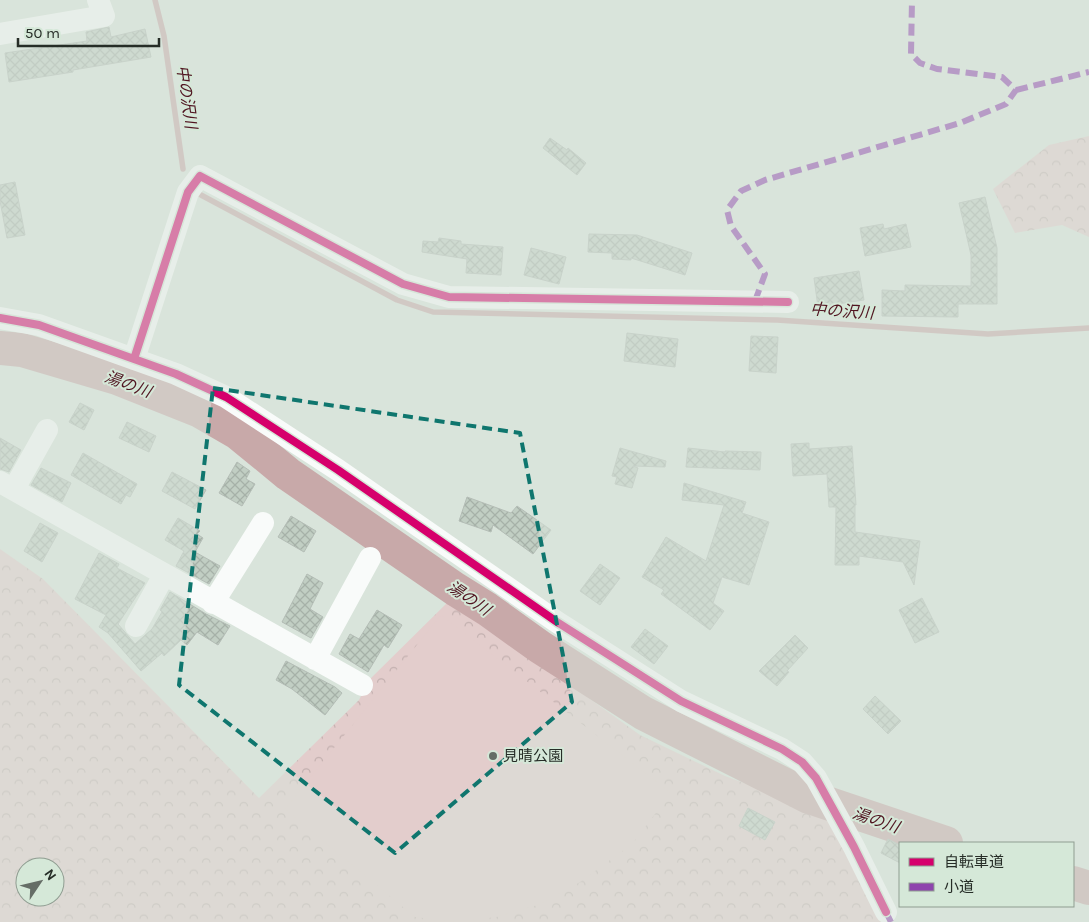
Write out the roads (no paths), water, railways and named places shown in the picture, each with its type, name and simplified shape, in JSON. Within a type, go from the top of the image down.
[{"type":"street","points":[[0,34],[104,16],[98,0]]},
{"type":"street","points":[[134,359],[188,192],[200,176],[404,284],[449,297],[788,302]]},
{"type":"street","points":[[0,318],[39,325],[176,374],[226,397],[338,470],[557,622],[681,701],[782,749],[802,762],[816,778],[854,847],[886,912]]},
{"type":"street","points":[[46,430],[7,486],[362,685]]},
{"type":"street","points":[[213,603],[263,523]]},
{"type":"street","points":[[315,659],[370,558]]},
{"type":"street","points":[[136,626],[164,575]]},
{"type":"waterway","name":"中の沢川","points":[[155,0],[164,36],[183,169]]},
{"type":"waterway","name":"中の沢川","points":[[201,195],[397,300],[433,312],[777,320],[988,334],[1089,328]]},
{"type":"waterway","name":"湯の川","points":[[0,348],[22,350],[117,378],[200,411],[238,433],[288,474],[540,647],[643,713],[809,797],[943,842]]},
{"type":"waterway","name":"湯の川","points":[[1074,883],[1089,888]]},
{"type":"place","name":"見晴公園","points":[[493,756]]}]
